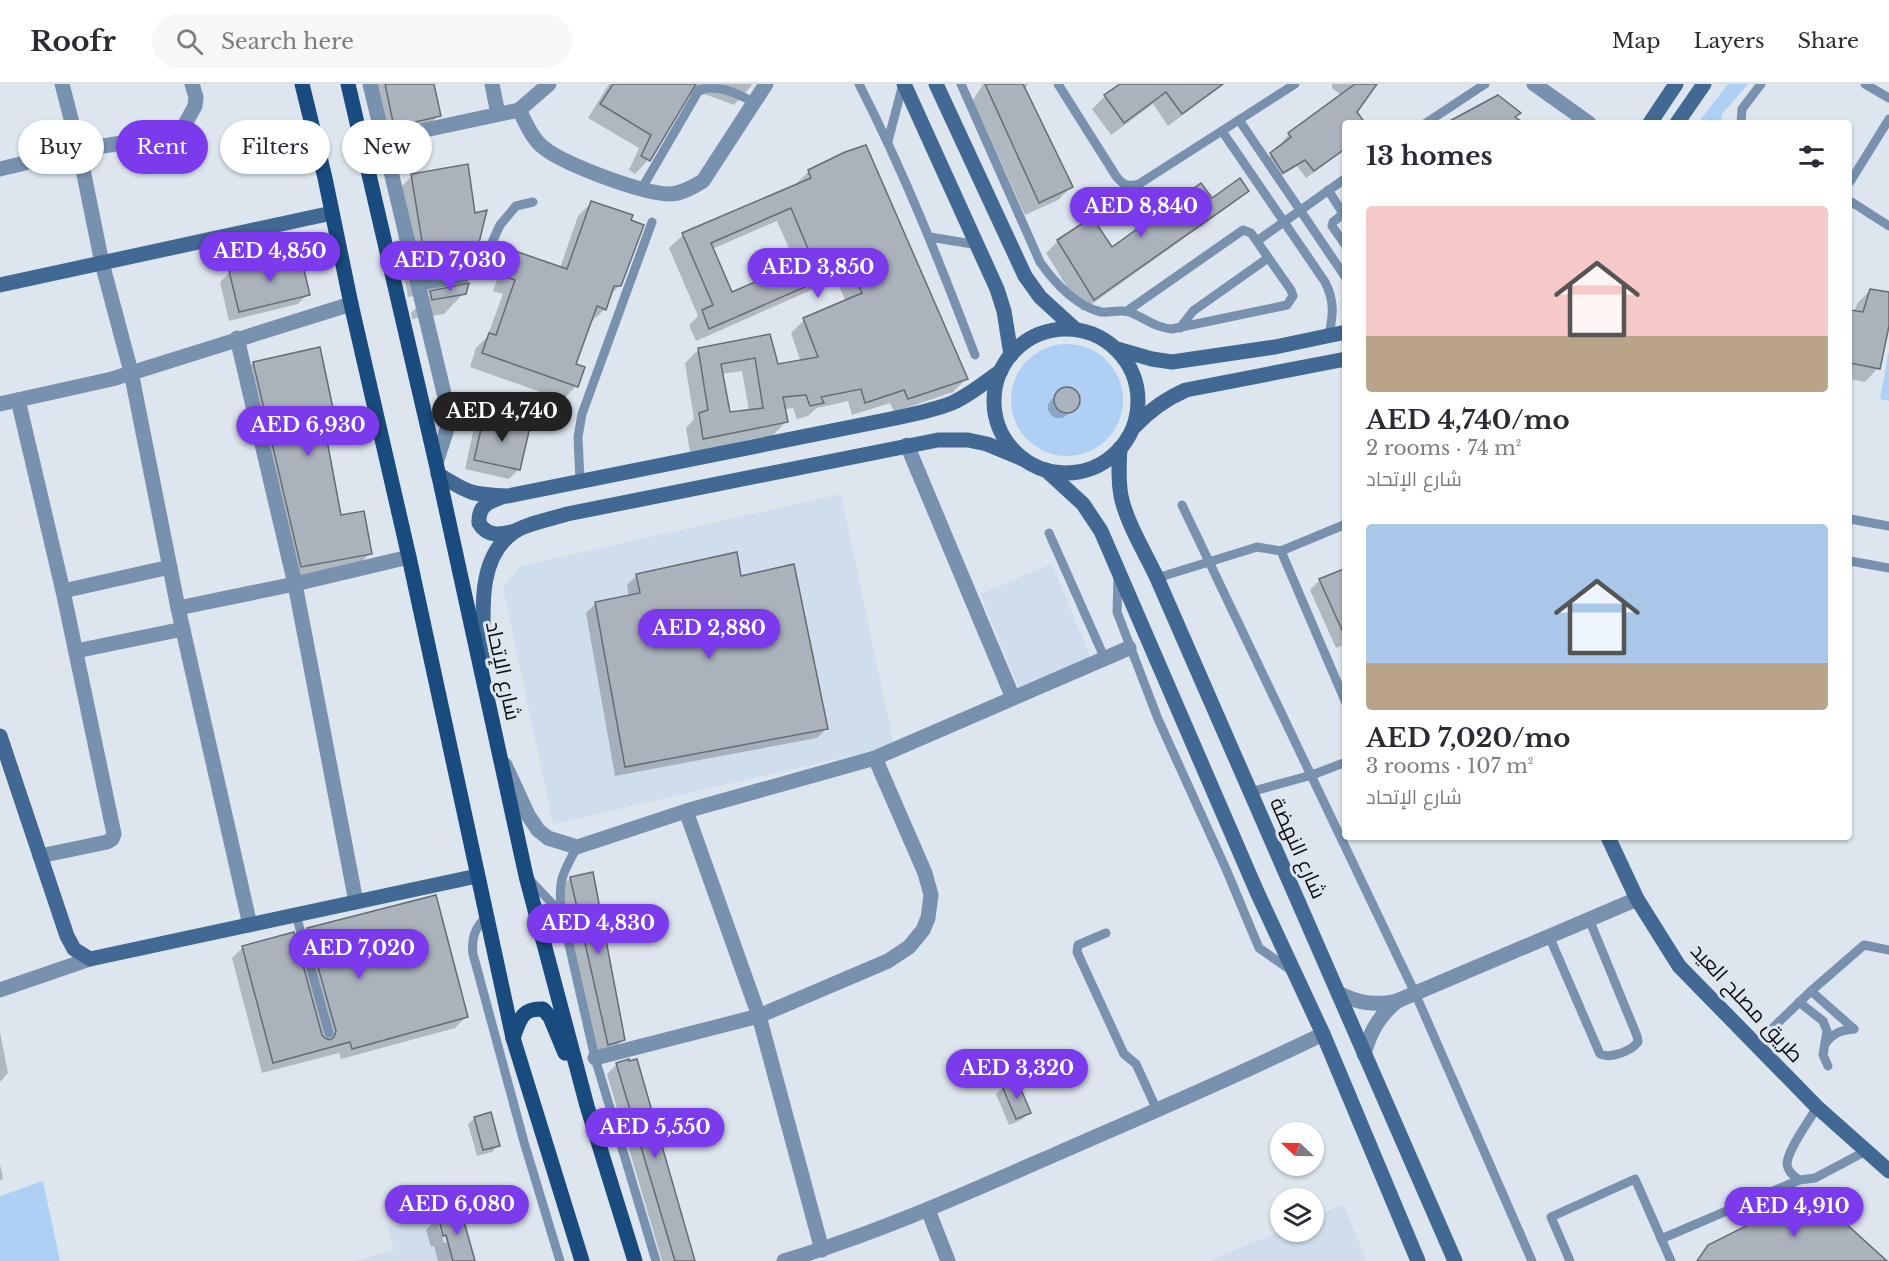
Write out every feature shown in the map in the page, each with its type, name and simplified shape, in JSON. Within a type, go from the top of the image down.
[{"type":"main road","points":[[302,84],[410,557],[513,1038],[582,1261]]},
{"type":"main road","name":"شارع الإتحاد","points":[[348,84],[437,468],[526,876],[587,1106],[635,1261]]},
{"type":"main road","points":[[513,1038],[523,1014],[531,1008],[543,1009],[550,1017],[587,1106]]},
{"type":"street","points":[[62,84],[71,120]]},
{"type":"street","points":[[104,146],[170,135],[184,126],[195,106],[196,97],[192,84]]},
{"type":"street","points":[[370,84],[379,120]]},
{"type":"street","points":[[492,84],[498,114]]},
{"type":"street","points":[[432,128],[519,110],[549,84]]},
{"type":"street","points":[[519,110],[532,135],[544,148],[575,166],[642,188],[670,194],[688,190],[703,181],[766,84]]},
{"type":"street","points":[[903,84],[998,289],[1011,355]]},
{"type":"street","points":[[936,84],[1025,276],[1054,312],[1075,329]]},
{"type":"street","points":[[1534,84],[1583,120]]},
{"type":"street","points":[[1652,120],[1676,84]]},
{"type":"street","points":[[1679,120],[1704,84]]},
{"type":"street","points":[[0,169],[18,165]]},
{"type":"street","points":[[84,174],[102,263],[131,372],[178,608],[250,925]]},
{"type":"street","points":[[391,174],[448,410],[448,426],[437,468],[469,492],[480,495],[508,496]]},
{"type":"street","points":[[0,285],[332,213]]},
{"type":"street","points":[[0,404],[112,379],[351,304]]},
{"type":"street","points":[[1023,459],[1006,441],[997,419],[995,395],[1001,371],[1011,355],[1023,343],[1039,334],[1057,329],[1075,329],[1097,335],[1117,349],[1130,366],[1137,386],[1138,408],[1132,429]]},
{"type":"street","points":[[1117,349],[1172,362],[1275,347],[1342,333]]},
{"type":"street","points":[[237,338],[295,584],[356,902]]},
{"type":"street","points":[[1046,470],[1066,473],[1087,470],[1105,462],[1120,448],[1132,429],[1151,410],[1169,397],[1186,390],[1342,360]]},
{"type":"street","points":[[1001,371],[971,392],[939,408],[508,496],[486,503],[481,508],[479,523],[483,531],[496,535],[516,531],[567,514],[938,440],[968,440],[987,444],[1046,470],[1068,488],[1091,514],[1119,570],[1257,892],[1323,1034],[1418,1261]]},
{"type":"street","points":[[18,400],[63,591],[114,834],[107,842],[40,856]]},
{"type":"street","points":[[907,445],[1013,698]]},
{"type":"street","name":"شارع النهضة","points":[[1120,448],[1119,471],[1123,502],[1455,1261]]},
{"type":"street","points":[[483,680],[484,594],[489,566],[503,544],[516,531]]},
{"type":"street","points":[[178,608],[410,557]]},
{"type":"street","points":[[63,591],[170,567]]},
{"type":"street","points":[[76,651],[183,629]]},
{"type":"street","points":[[498,749],[528,815],[538,830],[548,838],[577,847],[686,811],[875,758],[1129,648]]},
{"type":"street","points":[[0,736],[67,936],[74,949],[90,959]]},
{"type":"street","points":[[596,1058],[759,1016],[888,961],[909,948],[923,930],[928,918],[931,895],[875,758]]},
{"type":"street","points":[[686,811],[759,1016],[822,1250]]},
{"type":"street","name":"طريق مصلح العيد","points":[[1609,840],[1637,899],[1679,966],[1817,1107],[1889,1171]]},
{"type":"street","points":[[0,990],[90,959],[477,876]]},
{"type":"street","points":[[1338,993],[1360,1003],[1379,1004],[1397,1001],[1637,899]]},
{"type":"street","points":[[1364,1054],[1372,1030],[1387,1009],[1397,1001]]},
{"type":"street","points":[[784,1261],[822,1250],[928,1210],[1255,1067],[1323,1034]]},
{"type":"street","points":[[928,1210],[948,1261]]},
{"type":"lane","points":[[642,188],[699,90],[716,84],[754,102]]},
{"type":"lane","points":[[859,84],[888,141],[930,237],[975,355]]},
{"type":"lane","points":[[888,141],[903,84]]},
{"type":"lane","points":[[961,84],[1034,250],[1048,273],[1072,296],[1102,312],[1128,311],[1160,328],[1180,328],[1290,303],[1293,296],[1257,241],[1249,231],[1243,230],[1128,311]]},
{"type":"lane","points":[[1058,84],[1119,181],[1128,185],[1139,184],[1295,84]]},
{"type":"lane","points":[[1431,120],[1485,84]]},
{"type":"lane","points":[[1741,120],[1742,109],[1761,84]]},
{"type":"lane","points":[[1865,84],[1889,98]]},
{"type":"lane","points":[[1852,179],[1889,118]]},
{"type":"lane","points":[[1239,120],[1342,272]]},
{"type":"lane","points":[[1222,130],[1329,290],[1333,307],[1329,335]]},
{"type":"lane","points":[[1257,241],[1342,181]]},
{"type":"lane","points":[[1328,190],[1342,213]]},
{"type":"lane","points":[[418,286],[463,279],[481,266],[500,225],[516,206],[533,202]]},
{"type":"lane","points":[[1852,202],[1889,226]]},
{"type":"lane","points":[[1342,217],[1333,222],[1332,226],[1342,240]]},
{"type":"lane","points":[[580,481],[578,437],[582,414],[652,222]]},
{"type":"lane","points":[[1008,240],[1026,232]]},
{"type":"lane","points":[[930,237],[978,245]]},
{"type":"lane","points":[[1180,328],[1193,311],[1268,258]]},
{"type":"lane","points":[[1182,505],[1342,838]]},
{"type":"lane","points":[[1852,519],[1889,526]]},
{"type":"lane","points":[[1157,578],[1257,547],[1281,551],[1342,526]]},
{"type":"lane","points":[[1048,533],[1105,659]]},
{"type":"lane","points":[[1281,551],[1342,694]]},
{"type":"lane","points":[[1852,561],[1889,568]]},
{"type":"lane","points":[[1119,570],[1117,612],[1158,719],[1259,948],[1295,973]]},
{"type":"lane","points":[[1250,792],[1312,775],[1342,764]]},
{"type":"lane","points":[[1343,840],[1415,993],[1532,1261]]},
{"type":"lane","points":[[577,847],[563,874],[559,893],[562,914],[596,1058],[656,1261]]},
{"type":"lane","points":[[526,876],[562,914]]},
{"type":"lane","points":[[296,915],[329,1033]]},
{"type":"lane","points":[[486,917],[474,933],[473,954],[560,1261]]},
{"type":"lane","points":[[1549,936],[1600,1054],[1610,1057],[1634,1047],[1638,1042],[1637,1036],[1589,919]]},
{"type":"lane","points":[[1106,933],[1078,945],[1077,952],[1125,1054],[1136,1064],[1157,1110]]},
{"type":"lane","points":[[1756,1044],[1799,1002],[1864,945],[1889,950]]},
{"type":"lane","points":[[1811,991],[1854,1029],[1842,1030],[1832,1035],[1825,1045]]},
{"type":"lane","points":[[1799,1002],[1823,1021],[1827,1031],[1823,1055],[1828,1066]]},
{"type":"lane","points":[[1799,1180],[1790,1173],[1787,1164],[1791,1152],[1817,1107]]},
{"type":"lane","points":[[1661,1239],[1799,1180],[1815,1178],[1866,1151]]},
{"type":"lane","points":[[1570,1261],[1551,1217],[1635,1179],[1671,1261]]},
{"type":"lane","points":[[543,1204],[562,1198]]},
{"type":"shaded area","points":[[1728,84],[1748,84],[1722,114],[1721,120],[1700,120]]},
{"type":"shaded area","points":[[1067,344],[1088,348],[1107,360],[1119,379],[1123,400],[1119,421],[1107,440],[1088,452],[1067,456],[1046,452],[1027,440],[1015,421],[1011,400],[1015,379],[1027,360],[1046,348]]},
{"type":"shaded area","points":[[1889,350],[1889,401],[1880,399]]},
{"type":"shaded area","points":[[841,494],[894,746],[553,824],[503,588],[520,566]]},
{"type":"shaded area","points":[[1052,564],[1092,661],[1020,691],[980,594]]},
{"type":"shaded area","points":[[43,1181],[60,1261],[0,1261],[0,1196]]},
{"type":"shaded area","points":[[1343,1205],[1367,1261],[1209,1261],[1270,1236],[1270,1242],[1324,1242],[1324,1213]]},
{"type":"shaded area","points":[[462,1206],[477,1261],[355,1261],[394,1250],[388,1227]]},
{"type":"building","points":[[385,84],[434,84],[441,116],[424,120],[393,120]]},
{"type":"building","points":[[613,84],[696,84],[650,161],[641,156],[651,135],[600,104]]},
{"type":"building","points":[[985,84],[1023,84],[1073,187],[1039,203]]},
{"type":"building","points":[[1120,84],[1223,84],[1182,114],[1166,92],[1124,123],[1104,95]]},
{"type":"building","points":[[1355,84],[1377,84],[1357,112],[1363,120],[1342,120],[1342,151],[1314,171],[1305,160],[1283,173],[1270,153],[1291,137],[1288,133]]},
{"type":"building","points":[[1498,95],[1521,113],[1515,117],[1520,120],[1452,120]]},
{"type":"building","points":[[866,145],[968,379],[908,399],[904,390],[865,403],[861,389],[821,397],[824,403],[810,406],[806,395],[783,397],[788,422],[703,439],[699,413],[708,410],[698,348],[770,334],[778,364],[818,357],[803,318],[862,293],[850,267],[709,329],[702,310],[713,305],[682,233],[811,178],[808,170],[845,152]],"holes":[[[791,208],[813,261],[773,279],[771,275],[732,292],[711,243]],[[755,358],[763,408],[730,412],[721,364]]]},
{"type":"building","points":[[468,164],[475,213],[487,210],[474,263],[460,273],[428,278],[411,174],[432,174],[432,170]]},
{"type":"building","points":[[1240,178],[1249,191],[1094,300],[1057,240],[1092,217],[1112,247],[1201,183],[1212,198]]},
{"type":"building","points":[[591,201],[633,215],[631,220],[644,225],[621,286],[614,286],[606,310],[597,306],[576,364],[585,367],[578,387],[482,353],[489,333],[496,335],[515,280],[506,277],[515,251],[567,269]]},
{"type":"building","points":[[300,253],[310,295],[239,312],[229,271]]},
{"type":"building","points":[[469,283],[466,294],[432,300],[430,291]]},
{"type":"building","points":[[1870,289],[1889,292],[1889,326],[1880,369],[1852,363],[1852,310],[1863,312]]},
{"type":"building","points":[[320,347],[338,432],[326,435],[341,515],[364,511],[372,554],[301,567],[253,362]]},
{"type":"building","points":[[1067,387],[1076,391],[1080,400],[1076,409],[1067,413],[1058,409],[1054,400],[1058,391]]},
{"type":"building","points":[[484,416],[530,427],[520,470],[474,460]]},
{"type":"building","points":[[737,552],[741,576],[794,564],[828,729],[625,767],[595,602],[640,593],[636,574]]},
{"type":"building","points":[[1342,570],[1342,630],[1319,579]]},
{"type":"building","points":[[593,872],[625,1040],[608,1045],[570,877]]},
{"type":"building","points":[[436,895],[468,1017],[352,1049],[350,1042],[273,1063],[242,946],[294,932],[322,1035],[330,1040],[336,1031],[307,928]]},
{"type":"building","points":[[629,1059],[629,1061],[637,1059],[695,1261],[675,1261],[616,1063]]},
{"type":"building","points":[[1017,1080],[1031,1113],[1016,1119],[1002,1086]]},
{"type":"building","points":[[491,1112],[500,1146],[483,1150],[474,1117]]},
{"type":"building","points":[[1812,1193],[1887,1261],[1697,1261],[1708,1245]]},
{"type":"building","points":[[460,1210],[475,1261],[453,1261],[446,1235],[443,1236],[438,1216]]}]
